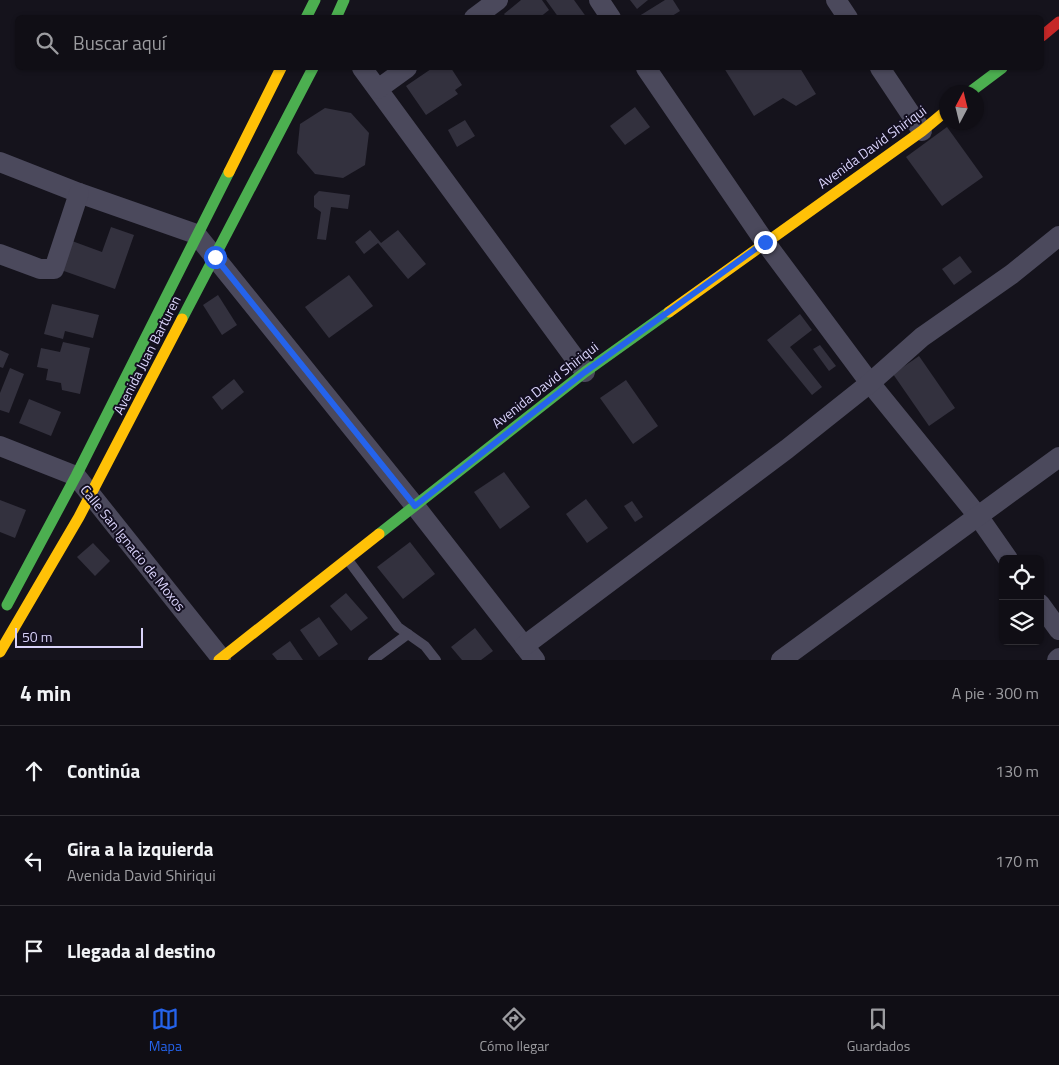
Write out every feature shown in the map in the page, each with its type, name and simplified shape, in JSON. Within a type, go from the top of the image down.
[{"type":"street","points":[[337,15],[344,0]]},
{"type":"street","points":[[478,15],[498,0]]},
{"type":"street","points":[[599,0],[609,15]]},
{"type":"street","points":[[836,0],[846,15]]},
{"type":"street","points":[[1044,34],[1059,22]]},
{"type":"street","name":"Avenida Juan Barturen","points":[[0,617],[76,476],[280,70]]},
{"type":"street","name":"Avenida Juan Barturen","points":[[0,652],[91,495],[312,70]]},
{"type":"street","points":[[364,70],[585,372]]},
{"type":"street","points":[[378,89],[403,70]]},
{"type":"street","points":[[647,70],[765,242],[870,384],[978,516],[1005,555]]},
{"type":"street","points":[[881,70],[922,131]]},
{"type":"street","points":[[979,85],[999,70]]},
{"type":"street","name":"Avenida David Shiriqui","points":[[221,659],[585,372],[922,131],[939,117]]},
{"type":"street","points":[[0,162],[79,193],[196,234],[415,506],[530,653],[870,384],[922,337],[1012,274],[1059,236]]},
{"type":"street","points":[[0,254],[40,269],[54,269],[79,193]]},
{"type":"street","name":"Calle San Ignacio de Moxos","points":[[0,446],[76,476],[221,659]]},
{"type":"street","points":[[781,660],[1059,457]]},
{"type":"street","points":[[1044,609],[1059,630]]},
{"type":"lane","points":[[348,559],[398,627],[425,646],[436,660]]},
{"type":"lane","points":[[373,660],[408,634]]},
{"type":"building","points":[[521,0],[542,0],[549,10],[543,15],[504,14]]},
{"type":"building","points":[[546,0],[574,0],[585,15],[557,15]]},
{"type":"building","points":[[630,0],[648,0],[637,9]]},
{"type":"building","points":[[665,0],[673,0],[680,11],[674,15],[641,15]]},
{"type":"building","points":[[430,70],[452,70],[462,85],[455,90],[458,94],[426,115],[406,86]]},
{"type":"building","points":[[725,70],[801,70],[816,94],[796,106],[783,98],[754,116]]},
{"type":"building","points":[[635,107],[650,127],[625,145],[610,126]]},
{"type":"building","points":[[325,108],[351,113],[369,133],[365,165],[343,178],[315,174],[297,153],[300,124]]},
{"type":"building","points":[[465,120],[475,136],[457,147],[448,130]]},
{"type":"building","points":[[943,130],[949,130],[983,177],[942,206],[906,157]]},
{"type":"building","points":[[319,191],[350,195],[348,209],[331,207],[326,240],[317,239],[321,212],[314,207],[314,196]]},
{"type":"building","points":[[111,227],[134,235],[115,289],[61,270],[72,241],[102,252]]},
{"type":"building","points":[[370,230],[381,243],[398,230],[426,264],[408,279],[378,243],[364,254],[355,242]]},
{"type":"building","points":[[960,256],[972,272],[954,285],[942,269]]},
{"type":"building","points":[[349,275],[373,306],[329,338],[305,307]]},
{"type":"building","points":[[218,295],[237,325],[222,335],[203,305]]},
{"type":"building","points":[[52,304],[99,315],[93,338],[65,331],[63,339],[44,334]]},
{"type":"building","points":[[800,314],[812,330],[790,347],[822,387],[812,395],[767,340]]},
{"type":"building","points":[[63,342],[90,348],[80,394],[62,390],[61,383],[46,380],[48,369],[37,367],[41,348],[60,352]]},
{"type":"building","points":[[820,345],[836,366],[829,371],[813,349]]},
{"type":"building","points":[[0,350],[9,354],[3,368],[0,367]]},
{"type":"building","points":[[919,356],[955,408],[929,426],[893,374]]},
{"type":"building","points":[[10,368],[24,374],[9,413],[0,410],[0,393]]},
{"type":"building","points":[[234,379],[244,392],[222,410],[212,397]]},
{"type":"building","points":[[626,380],[658,426],[633,444],[600,398]]},
{"type":"building","points":[[29,399],[61,412],[51,436],[19,423]]},
{"type":"building","points":[[504,472],[530,507],[500,529],[474,492]]},
{"type":"building","points":[[586,499],[608,528],[587,543],[566,514]]},
{"type":"building","points":[[0,500],[26,510],[15,538],[0,532]]},
{"type":"building","points":[[632,501],[643,517],[635,522],[624,506]]},
{"type":"building","points":[[410,542],[435,574],[403,599],[377,567]]},
{"type":"building","points":[[93,543],[110,561],[95,576],[77,557]]},
{"type":"building","points":[[346,593],[368,618],[351,631],[330,606]]},
{"type":"building","points":[[319,617],[338,644],[319,657],[300,630]]},
{"type":"building","points":[[475,628],[493,651],[481,660],[462,660],[451,647]]},
{"type":"building","points":[[290,641],[303,660],[277,660],[272,654]]},
{"type":"traffic: fast","points":[[308,15],[315,0]]},
{"type":"traffic: fast","points":[[337,15],[344,0]]},
{"type":"traffic: fast","points":[[182,319],[312,70]]},
{"type":"traffic: fast","points":[[979,85],[999,70]]},
{"type":"traffic: fast","points":[[7,605],[76,476],[229,172]]},
{"type":"traffic: fast","points":[[379,534],[585,372],[669,312]]},
{"type":"traffic: slow","points":[[229,172],[280,70]]},
{"type":"traffic: slow","points":[[669,312],[922,131],[939,117]]},
{"type":"traffic: slow","points":[[0,652],[79,517],[182,319]]},
{"type":"traffic: slow","points":[[219,660],[379,534]]},
{"type":"traffic: jam","points":[[1044,34],[1059,22]]},
{"type":"route","points":[[215,257],[415,506],[585,372],[765,242]]}]
